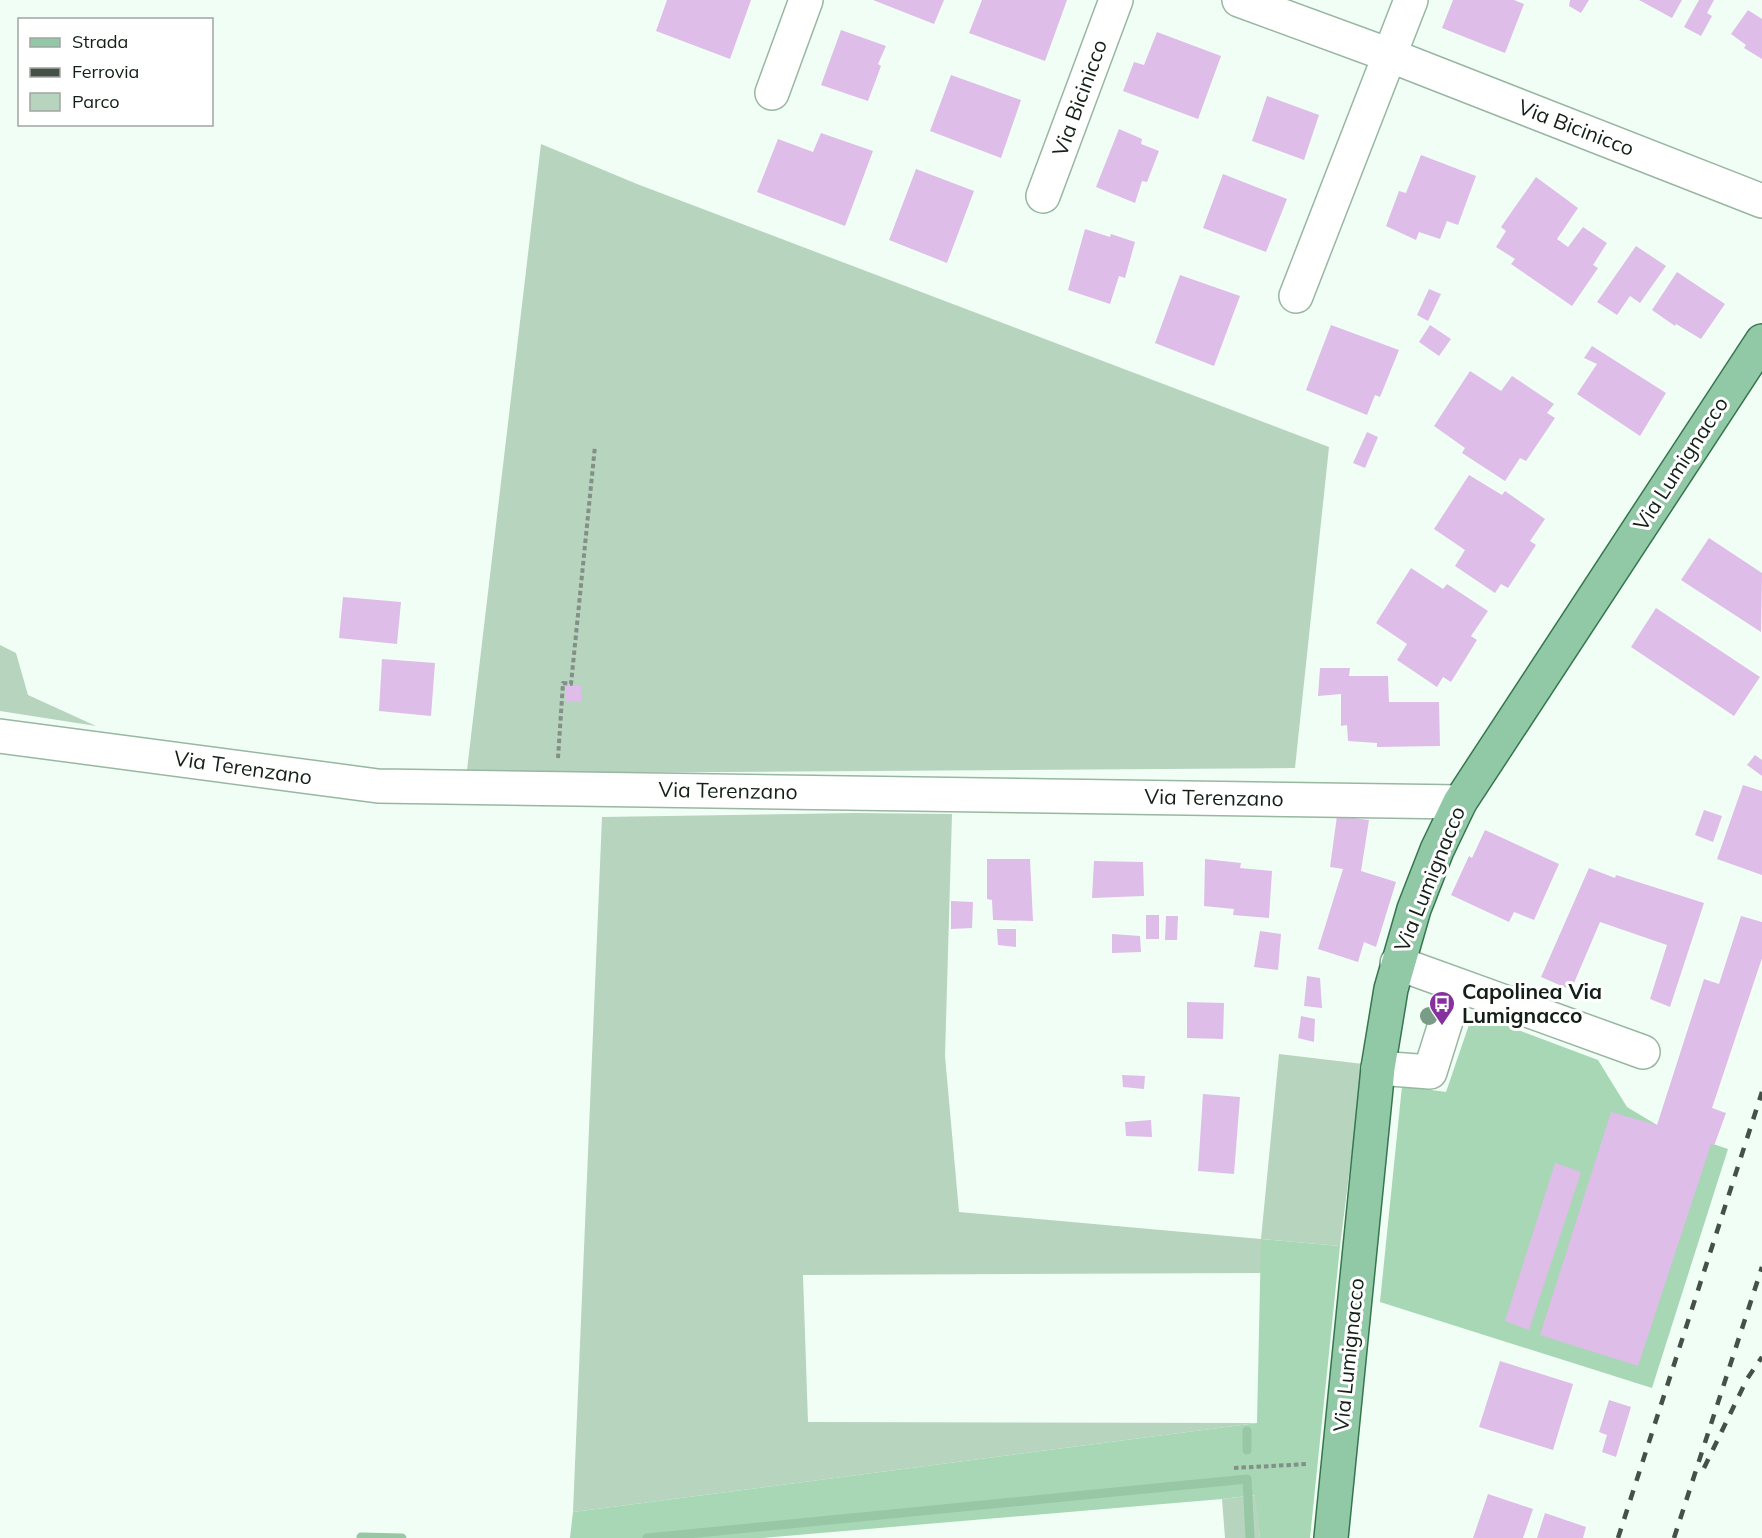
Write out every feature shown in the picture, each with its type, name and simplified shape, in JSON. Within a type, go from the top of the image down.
[{"type":"main road","name":"Via Lumignacco","points":[[1331,1538],[1378,1068],[1397,963],[1414,909],[1437,850],[1460,802],[1762,341]]},
{"type":"street","points":[[772,93],[806,0]]},
{"type":"street","name":"Via Bicinicco","points":[[1044,196],[1116,0]]},
{"type":"street","name":"Via Bicinicco","points":[[1239,0],[1389,55],[1762,201]]},
{"type":"street","points":[[1296,296],[1411,0]]},
{"type":"street","name":"Via Terenzano","points":[[0,736],[378,786],[1460,802]]},
{"type":"street","points":[[1397,963],[1643,1052]]},
{"type":"street","points":[[1378,1068],[1430,1072],[1457,986]]},
{"type":"path","points":[[556,789],[563,683],[571,684],[595,446]]},
{"type":"path","points":[[1234,1468],[1338,1463]]},
{"type":"green space","points":[[541,144],[637,184],[1329,447],[1295,768],[581,773],[467,770]]},
{"type":"green space","points":[[0,645],[16,653],[28,695],[96,726],[0,711]]},
{"type":"green space","points":[[856,813],[952,814],[945,1056],[959,1212],[1261,1239],[1279,1054],[1363,1064],[1340,1246],[1262,1239],[1261,1273],[803,1275],[808,1422],[1257,1423],[573,1512],[602,817]]},
{"type":"green space","points":[[1473,1013],[1598,1060],[1627,1107],[1657,1125],[1728,1149],[1652,1388],[1380,1302],[1402,1086],[1446,1092]]},
{"type":"green space","points":[[1261,1239],[1340,1246],[1310,1538],[1260,1538],[1255,1495],[761,1538],[570,1538],[573,1512],[1257,1423]]},
{"type":"green space","points":[[1256,1495],[1260,1538],[1225,1538],[1222,1499]]},
{"type":"building","points":[[667,0],[751,0],[730,59],[656,31]]},
{"type":"building","points":[[873,0],[944,0],[934,24]]},
{"type":"building","points":[[982,0],[1067,0],[1045,61],[969,33]]},
{"type":"building","points":[[1453,0],[1514,0],[1524,4],[1505,53],[1442,28]]},
{"type":"building","points":[[1570,0],[1589,0],[1581,13],[1569,6]]},
{"type":"building","points":[[1639,0],[1682,0],[1672,18]]},
{"type":"building","points":[[1699,0],[1714,0],[1707,13],[1712,16],[1701,36],[1684,27]]},
{"type":"building","points":[[1748,10],[1762,19],[1762,59],[1744,48],[1746,45],[1731,34]]},
{"type":"building","points":[[841,30],[886,46],[878,64],[881,66],[868,101],[821,85]]},
{"type":"building","points":[[1157,32],[1221,56],[1198,119],[1123,91],[1134,62],[1144,65]]},
{"type":"building","points":[[951,75],[1021,100],[1001,158],[930,131]]},
{"type":"building","points":[[1267,96],[1319,115],[1304,160],[1252,141]]},
{"type":"building","points":[[1119,129],[1142,139],[1141,144],[1159,151],[1147,182],[1142,181],[1135,203],[1096,187]]},
{"type":"building","points":[[821,133],[873,151],[845,226],[757,192],[778,139],[813,152]]},
{"type":"building","points":[[1421,155],[1476,176],[1458,225],[1447,221],[1440,239],[1419,232],[1416,240],[1386,226],[1399,191],[1406,193]]},
{"type":"building","points":[[916,169],[974,191],[947,263],[889,240]]},
{"type":"building","points":[[1223,174],[1287,199],[1266,252],[1203,228]]},
{"type":"building","points":[[1536,177],[1578,208],[1557,239],[1568,247],[1583,227],[1607,243],[1593,265],[1598,268],[1572,306],[1511,264],[1515,259],[1496,247],[1506,231],[1501,227]]},
{"type":"building","points":[[1085,229],[1135,242],[1125,278],[1119,276],[1110,304],[1068,290]]},
{"type":"building","points":[[1636,246],[1666,266],[1640,303],[1630,296],[1617,315],[1597,302]]},
{"type":"building","points":[[1677,272],[1725,304],[1701,339],[1676,324],[1675,326],[1652,310]]},
{"type":"building","points":[[1180,275],[1240,296],[1214,366],[1155,343]]},
{"type":"building","points":[[1429,289],[1441,294],[1428,321],[1417,315]]},
{"type":"building","points":[[1331,325],[1399,350],[1380,397],[1375,395],[1367,415],[1306,390]]},
{"type":"building","points":[[1430,325],[1451,339],[1439,356],[1419,342]]},
{"type":"building","points":[[1592,346],[1666,393],[1640,436],[1577,394],[1597,364],[1584,358]]},
{"type":"building","points":[[1470,371],[1501,391],[1512,376],[1554,404],[1547,413],[1555,418],[1526,461],[1520,458],[1505,481],[1462,453],[1465,448],[1434,426]]},
{"type":"building","points":[[1367,432],[1378,437],[1365,468],[1353,463]]},
{"type":"building","points":[[1469,475],[1502,495],[1505,491],[1545,519],[1530,541],[1536,545],[1508,588],[1501,584],[1495,593],[1455,566],[1465,550],[1434,529]]},
{"type":"building","points":[[1709,538],[1762,573],[1761,632],[1681,580]]},
{"type":"building","points":[[1411,568],[1443,589],[1447,584],[1488,611],[1471,636],[1477,640],[1451,682],[1443,677],[1437,687],[1397,660],[1407,644],[1376,623]]},
{"type":"building","points":[[343,597],[401,602],[397,644],[339,638]]},
{"type":"building","points":[[1656,608],[1760,677],[1734,716],[1631,647]]},
{"type":"building","points":[[382,659],[435,663],[431,716],[379,711]]},
{"type":"building","points":[[1320,668],[1350,668],[1349,676],[1388,676],[1389,702],[1439,702],[1440,746],[1377,747],[1377,743],[1348,741],[1347,725],[1341,726],[1341,694],[1318,696]]},
{"type":"building","points":[[565,686],[581,686],[581,702],[565,701]]},
{"type":"building","points":[[1755,755],[1762,760],[1762,776],[1747,765]]},
{"type":"building","points":[[1743,785],[1762,791],[1762,875],[1717,859]]},
{"type":"building","points":[[1704,810],[1722,816],[1713,842],[1695,835]]},
{"type":"building","points":[[1337,816],[1369,820],[1361,871],[1396,882],[1376,947],[1364,942],[1358,962],[1318,949],[1343,869],[1330,867]]},
{"type":"building","points":[[1485,830],[1559,864],[1534,920],[1514,912],[1509,922],[1451,895],[1469,856],[1472,858]]},
{"type":"building","points":[[987,859],[1030,859],[1033,921],[993,920],[992,900],[987,899]]},
{"type":"building","points":[[1205,859],[1241,863],[1240,868],[1272,871],[1269,918],[1233,915],[1234,909],[1204,906]]},
{"type":"building","points":[[1094,861],[1143,862],[1144,896],[1092,898]]},
{"type":"building","points":[[1589,868],[1615,878],[1616,875],[1704,903],[1670,1007],[1650,999],[1667,945],[1600,922],[1571,990],[1541,977]]},
{"type":"building","points":[[951,901],[973,902],[972,928],[951,929]]},
{"type":"building","points":[[1146,915],[1159,915],[1159,939],[1146,939]]},
{"type":"building","points":[[1166,916],[1178,916],[1177,940],[1165,940]]},
{"type":"building","points":[[1741,916],[1762,922],[1762,958],[1712,1108],[1726,1113],[1714,1146],[1711,1144],[1638,1366],[1540,1335],[1611,1112],[1657,1125],[1704,979],[1719,984]]},
{"type":"building","points":[[997,929],[1016,929],[1016,947],[998,945]]},
{"type":"building","points":[[1260,931],[1281,934],[1278,970],[1254,967]]},
{"type":"building","points":[[1112,934],[1140,936],[1141,952],[1112,953]]},
{"type":"building","points":[[1307,976],[1320,978],[1322,1008],[1304,1006]]},
{"type":"building","points":[[1187,1002],[1224,1003],[1223,1039],[1187,1038]]},
{"type":"building","points":[[1301,1016],[1315,1019],[1314,1042],[1298,1038]]},
{"type":"building","points":[[1122,1075],[1145,1076],[1144,1089],[1123,1087]]},
{"type":"building","points":[[1203,1094],[1240,1097],[1234,1174],[1198,1171]]},
{"type":"building","points":[[1151,1120],[1152,1137],[1126,1136],[1125,1122]]},
{"type":"building","points":[[1555,1163],[1581,1172],[1529,1330],[1505,1321]]},
{"type":"building","points":[[1500,1361],[1573,1384],[1553,1450],[1479,1427]]},
{"type":"building","points":[[1609,1400],[1631,1407],[1616,1457],[1602,1452],[1607,1435],[1599,1432]]},
{"type":"building","points":[[1488,1494],[1533,1509],[1523,1538],[1473,1538]]},
{"type":"building","points":[[1545,1513],[1586,1527],[1583,1538],[1537,1538]]},
{"type":"waterway","points":[[1247,1431],[1247,1450]]},
{"type":"waterway","points":[[647,1538],[1247,1479],[1250,1538]]},
{"type":"waterway","points":[[361,1537],[402,1538]]},
{"type":"railway","points":[[1618,1538],[1762,1092]]},
{"type":"railway","points":[[1674,1538],[1762,1267]]},
{"type":"railway","points":[[1704,1468],[1747,1379],[1762,1357]]},
{"type":"place","name":"Capolinea Via Lumignacco","points":[[1442,1027]]}]
